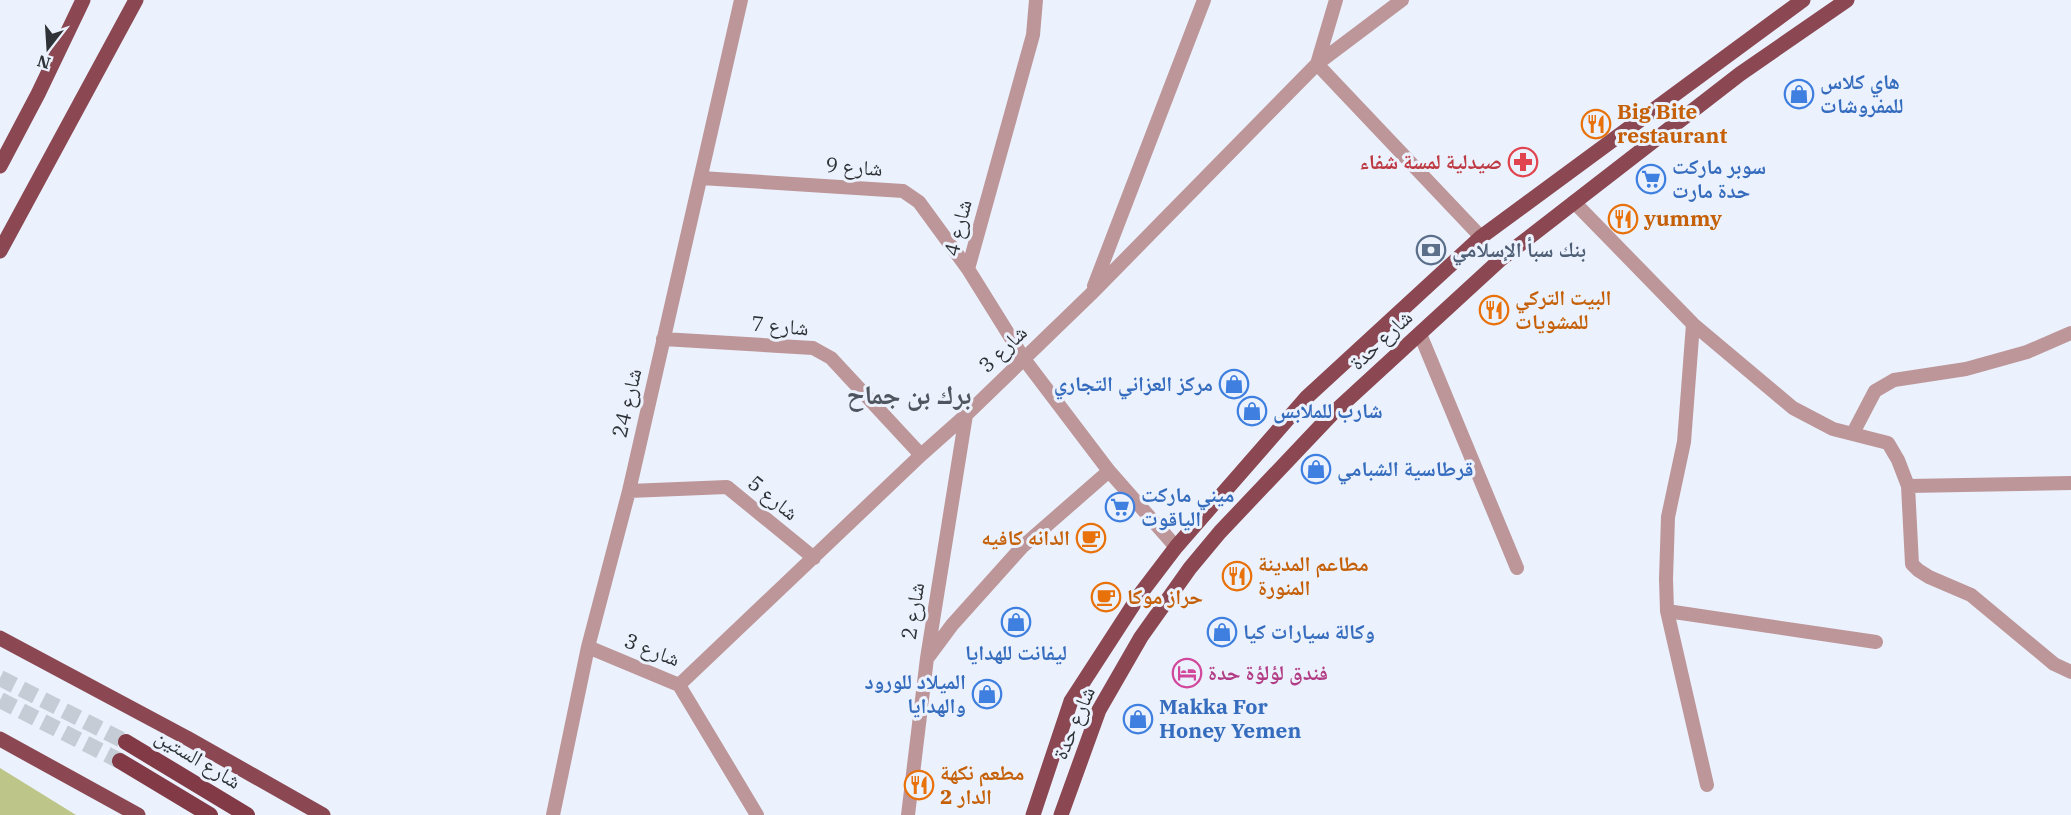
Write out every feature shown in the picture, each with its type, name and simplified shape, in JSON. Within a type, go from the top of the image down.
[{"type":"highway","name":"شارع الستين","points":[[126,742],[247,815]]},
{"type":"highway","name":"شارع الستين","points":[[120,761],[210,815]]},
{"type":"main road","points":[[0,166],[83,0]]},
{"type":"main road","points":[[0,251],[136,0]]},
{"type":"main road","name":"شارع حدة","points":[[1033,815],[1071,701],[1141,593],[1176,547],[1307,397],[1481,237],[1803,0]]},
{"type":"main road","name":"شارع حدة","points":[[1061,815],[1099,710],[1141,637],[1190,568],[1220,532],[1331,415],[1501,259],[1740,74],[1847,0]]},
{"type":"main road","points":[[0,638],[187,738],[323,815]]},
{"type":"main road","points":[[0,739],[138,815]]},
{"type":"main road","points":[[1051,758],[1079,763]]},
{"type":"street","name":"شارع 24","points":[[553,815],[588,647],[628,491],[741,0]]},
{"type":"street","name":"شارع 4","points":[[1036,0],[1033,35],[968,269],[1024,359],[1109,471],[1176,547]]},
{"type":"street","points":[[1091,294],[1204,0]]},
{"type":"street","points":[[1335,0],[1317,64],[1481,237]]},
{"type":"street","name":"شارع 3","points":[[588,647],[679,685],[1091,294],[1317,64],[1402,0]]},
{"type":"street","name":"شارع 9","points":[[701,178],[903,191],[919,202],[968,269]]},
{"type":"street","points":[[1574,202],[1692,324],[1793,408],[1833,429],[1888,443],[1898,460],[1908,486],[1912,564],[1918,570],[1971,595],[2054,664],[2071,672]]},
{"type":"street","points":[[1692,324],[1684,442],[1668,517],[1667,611],[1707,785]]},
{"type":"street","points":[[1420,333],[1517,568]]},
{"type":"street","points":[[1853,433],[1875,391],[1894,380],[1966,369],[2027,352],[2071,333]]},
{"type":"street","name":"شارع 7","points":[[663,339],[813,348],[831,358],[921,455]]},
{"type":"street","name":"شارع 2","points":[[908,815],[927,658],[966,415]]},
{"type":"street","points":[[927,658],[952,625],[1022,547],[1109,471]]},
{"type":"street","points":[[1908,486],[2071,483]]},
{"type":"street","name":"شارع 5","points":[[628,491],[727,487],[814,558]]},
{"type":"street","points":[[1667,611],[1876,642]]},
{"type":"street","points":[[679,685],[757,815]]},
{"type":"green space","points":[[0,768],[76,815],[0,815]]},
{"type":"tunnel","points":[[0,678],[126,742]]},
{"type":"tunnel","points":[[0,700],[120,761]]},
{"type":"place","name":"هاي كلاس للمفروشات","points":[[1799,94]]},
{"type":"place","name":"Big Bite restaurant","points":[[1596,124]]},
{"type":"place","name":"صيدلية لمسة شفاء","points":[[1523,162]]},
{"type":"place","name":"سوبر ماركت حدة مارت","points":[[1651,179]]},
{"type":"place","name":"yummy","points":[[1623,219]]},
{"type":"place","name":"بنك سبأ الإسلامي","points":[[1431,250]]},
{"type":"place","name":"البيت التركي للمشويات","points":[[1494,310]]},
{"type":"place","name":"مركز العزاني التجاري","points":[[1234,384]]},
{"type":"place","name":"شارب للملابس","points":[[1252,411]]},
{"type":"place","name":"قرطاسية الشبامي","points":[[1316,469]]},
{"type":"place","name":"ميني ماركت الياقوت","points":[[1120,507]]},
{"type":"place","name":"الدانه كافيه","points":[[1091,538]]},
{"type":"place","name":"مطاعم المدينة المنورة","points":[[1237,576]]},
{"type":"place","name":"حراز موكا","points":[[1106,597]]},
{"type":"place","name":"ليفانت للهدايا","points":[[1016,622]]},
{"type":"place","name":"وكالة سيارات كيا","points":[[1222,632]]},
{"type":"place","name":"فندق لؤلؤة حدة","points":[[1187,673]]},
{"type":"place","name":"الميلاد للورود والهدايا","points":[[987,694]]},
{"type":"place","name":"Makka For Honey Yemen","points":[[1138,719]]},
{"type":"place","name":"مطعم نكهة الدار 2","points":[[919,785]]},
{"type":"district","name":"برك بن جماح","points":[[909,395]]}]
